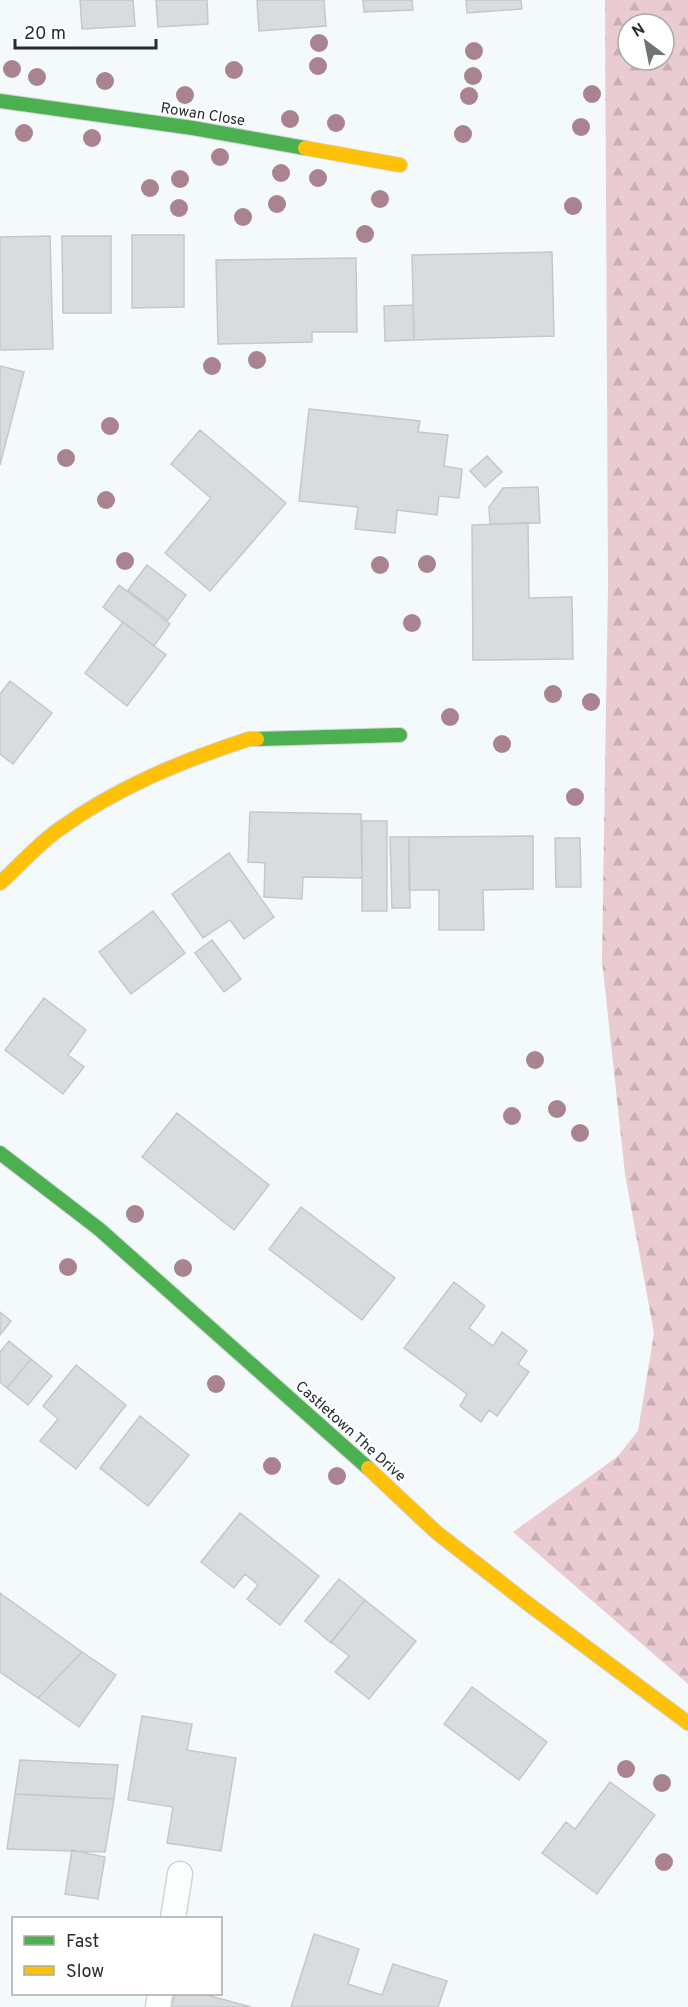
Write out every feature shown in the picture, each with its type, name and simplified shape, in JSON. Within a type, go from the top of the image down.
[{"type":"street","name":"Rowan Close","points":[[0,101],[193,128],[400,165]]},
{"type":"street","points":[[0,883],[57,831],[120,790],[193,757],[249,739],[400,735]]},
{"type":"street","name":"Castletown The Drive","points":[[0,1153],[108,1237],[336,1438],[436,1532],[688,1723]]},
{"type":"lane","points":[[173,1917],[180,1874]]},
{"type":"green space","points":[[605,0],[688,0],[688,1684],[513,1532],[617,1457],[638,1431],[654,1333],[625,1174],[602,960],[608,585]]},
{"type":"building","points":[[80,0],[133,0],[135,26],[82,29]]},
{"type":"building","points":[[156,0],[207,0],[208,24],[158,27]]},
{"type":"building","points":[[257,0],[324,0],[326,26],[259,31]]},
{"type":"building","points":[[363,0],[412,0],[413,10],[364,12]]},
{"type":"building","points":[[466,0],[521,0],[522,9],[467,13]]},
{"type":"building","points":[[132,235],[184,235],[184,307],[132,308]]},
{"type":"building","points":[[50,236],[53,349],[0,350],[0,237]]},
{"type":"building","points":[[62,236],[111,236],[111,313],[63,313]]},
{"type":"building","points":[[552,252],[554,336],[414,340],[412,255]]},
{"type":"building","points":[[356,258],[357,332],[312,332],[312,342],[218,344],[216,260]]},
{"type":"building","points":[[413,305],[414,340],[385,341],[384,306]]},
{"type":"building","points":[[0,366],[24,372],[0,465]]},
{"type":"building","points":[[309,409],[420,421],[418,432],[448,435],[444,466],[462,469],[459,498],[439,496],[437,515],[397,510],[395,533],[355,529],[358,507],[299,501]]},
{"type":"building","points":[[200,430],[286,503],[210,591],[165,553],[211,498],[171,464]]},
{"type":"building","points":[[487,456],[502,472],[485,487],[470,471]]},
{"type":"building","points":[[538,487],[540,523],[490,524],[489,507],[503,488]]},
{"type":"building","points":[[528,523],[529,598],[572,597],[573,659],[473,660],[472,525]]},
{"type":"building","points":[[147,565],[186,595],[168,620],[128,590]]},
{"type":"building","points":[[119,585],[170,624],[154,646],[103,607]]},
{"type":"building","points":[[123,622],[166,655],[127,706],[85,673]]},
{"type":"building","points":[[10,681],[52,713],[13,764],[0,754],[0,694]]},
{"type":"building","points":[[250,812],[361,814],[362,878],[303,877],[302,899],[264,897],[265,863],[248,862]]},
{"type":"building","points":[[362,821],[387,821],[387,911],[362,911]]},
{"type":"building","points":[[533,836],[533,889],[483,890],[484,930],[439,930],[439,890],[409,890],[409,837]]},
{"type":"building","points":[[390,837],[409,837],[410,908],[392,908]]},
{"type":"building","points":[[555,838],[580,838],[581,887],[556,887]]},
{"type":"building","points":[[229,853],[274,917],[244,939],[230,920],[203,938],[172,894]]},
{"type":"building","points":[[153,911],[185,953],[131,994],[99,952]]},
{"type":"building","points":[[212,940],[241,979],[224,992],[195,953]]},
{"type":"building","points":[[44,998],[86,1030],[68,1055],[84,1067],[63,1094],[5,1050]]},
{"type":"building","points":[[177,1113],[269,1185],[234,1230],[142,1157]]},
{"type":"building","points":[[301,1207],[395,1278],[362,1320],[269,1249]]},
{"type":"building","points":[[454,1282],[485,1306],[469,1328],[493,1346],[502,1332],[527,1351],[518,1364],[529,1372],[497,1416],[489,1410],[481,1422],[460,1406],[467,1394],[404,1348]]},
{"type":"building","points":[[0,1312],[11,1321],[0,1335]]},
{"type":"building","points":[[9,1341],[31,1359],[7,1388],[0,1382],[0,1352]]},
{"type":"building","points":[[31,1359],[52,1376],[28,1405],[7,1388]]},
{"type":"building","points":[[76,1365],[126,1405],[76,1469],[40,1441],[58,1419],[43,1406]]},
{"type":"building","points":[[140,1416],[189,1455],[148,1506],[100,1468]]},
{"type":"building","points":[[240,1513],[319,1576],[280,1625],[247,1599],[258,1585],[245,1574],[234,1588],[201,1562]]},
{"type":"building","points":[[339,1579],[365,1600],[331,1643],[305,1621]]},
{"type":"building","points":[[0,1593],[82,1652],[38,1698],[0,1672]]},
{"type":"building","points":[[365,1600],[416,1641],[369,1699],[335,1672],[349,1656],[331,1642]]},
{"type":"building","points":[[82,1652],[116,1675],[79,1727],[38,1698]]},
{"type":"building","points":[[472,1687],[547,1742],[519,1780],[444,1724]]},
{"type":"building","points":[[142,1716],[192,1724],[187,1750],[236,1758],[221,1851],[167,1843],[173,1807],[128,1800]]},
{"type":"building","points":[[20,1760],[118,1765],[114,1799],[15,1794]]},
{"type":"building","points":[[610,1782],[655,1815],[597,1894],[542,1853],[566,1822],[575,1829]]},
{"type":"building","points":[[15,1794],[114,1799],[105,1852],[7,1849]]},
{"type":"building","points":[[72,1850],[105,1857],[98,1899],[65,1894]]},
{"type":"building","points":[[314,1934],[359,1949],[348,1984],[382,1995],[393,1964],[447,1981],[438,2007],[291,2007]]},
{"type":"building","points":[[175,1995],[207,1995],[251,2007],[171,2007]]},
{"type":"traffic: fast","points":[[0,101],[193,128],[305,148]]},
{"type":"traffic: fast","points":[[257,739],[400,735]]},
{"type":"traffic: fast","points":[[0,1153],[99,1229],[368,1468]]},
{"type":"traffic: slow","points":[[305,148],[400,165]]},
{"type":"traffic: slow","points":[[0,883],[50,836],[103,801],[174,766],[249,739],[257,739]]},
{"type":"traffic: slow","points":[[368,1468],[436,1532],[688,1723]]}]
